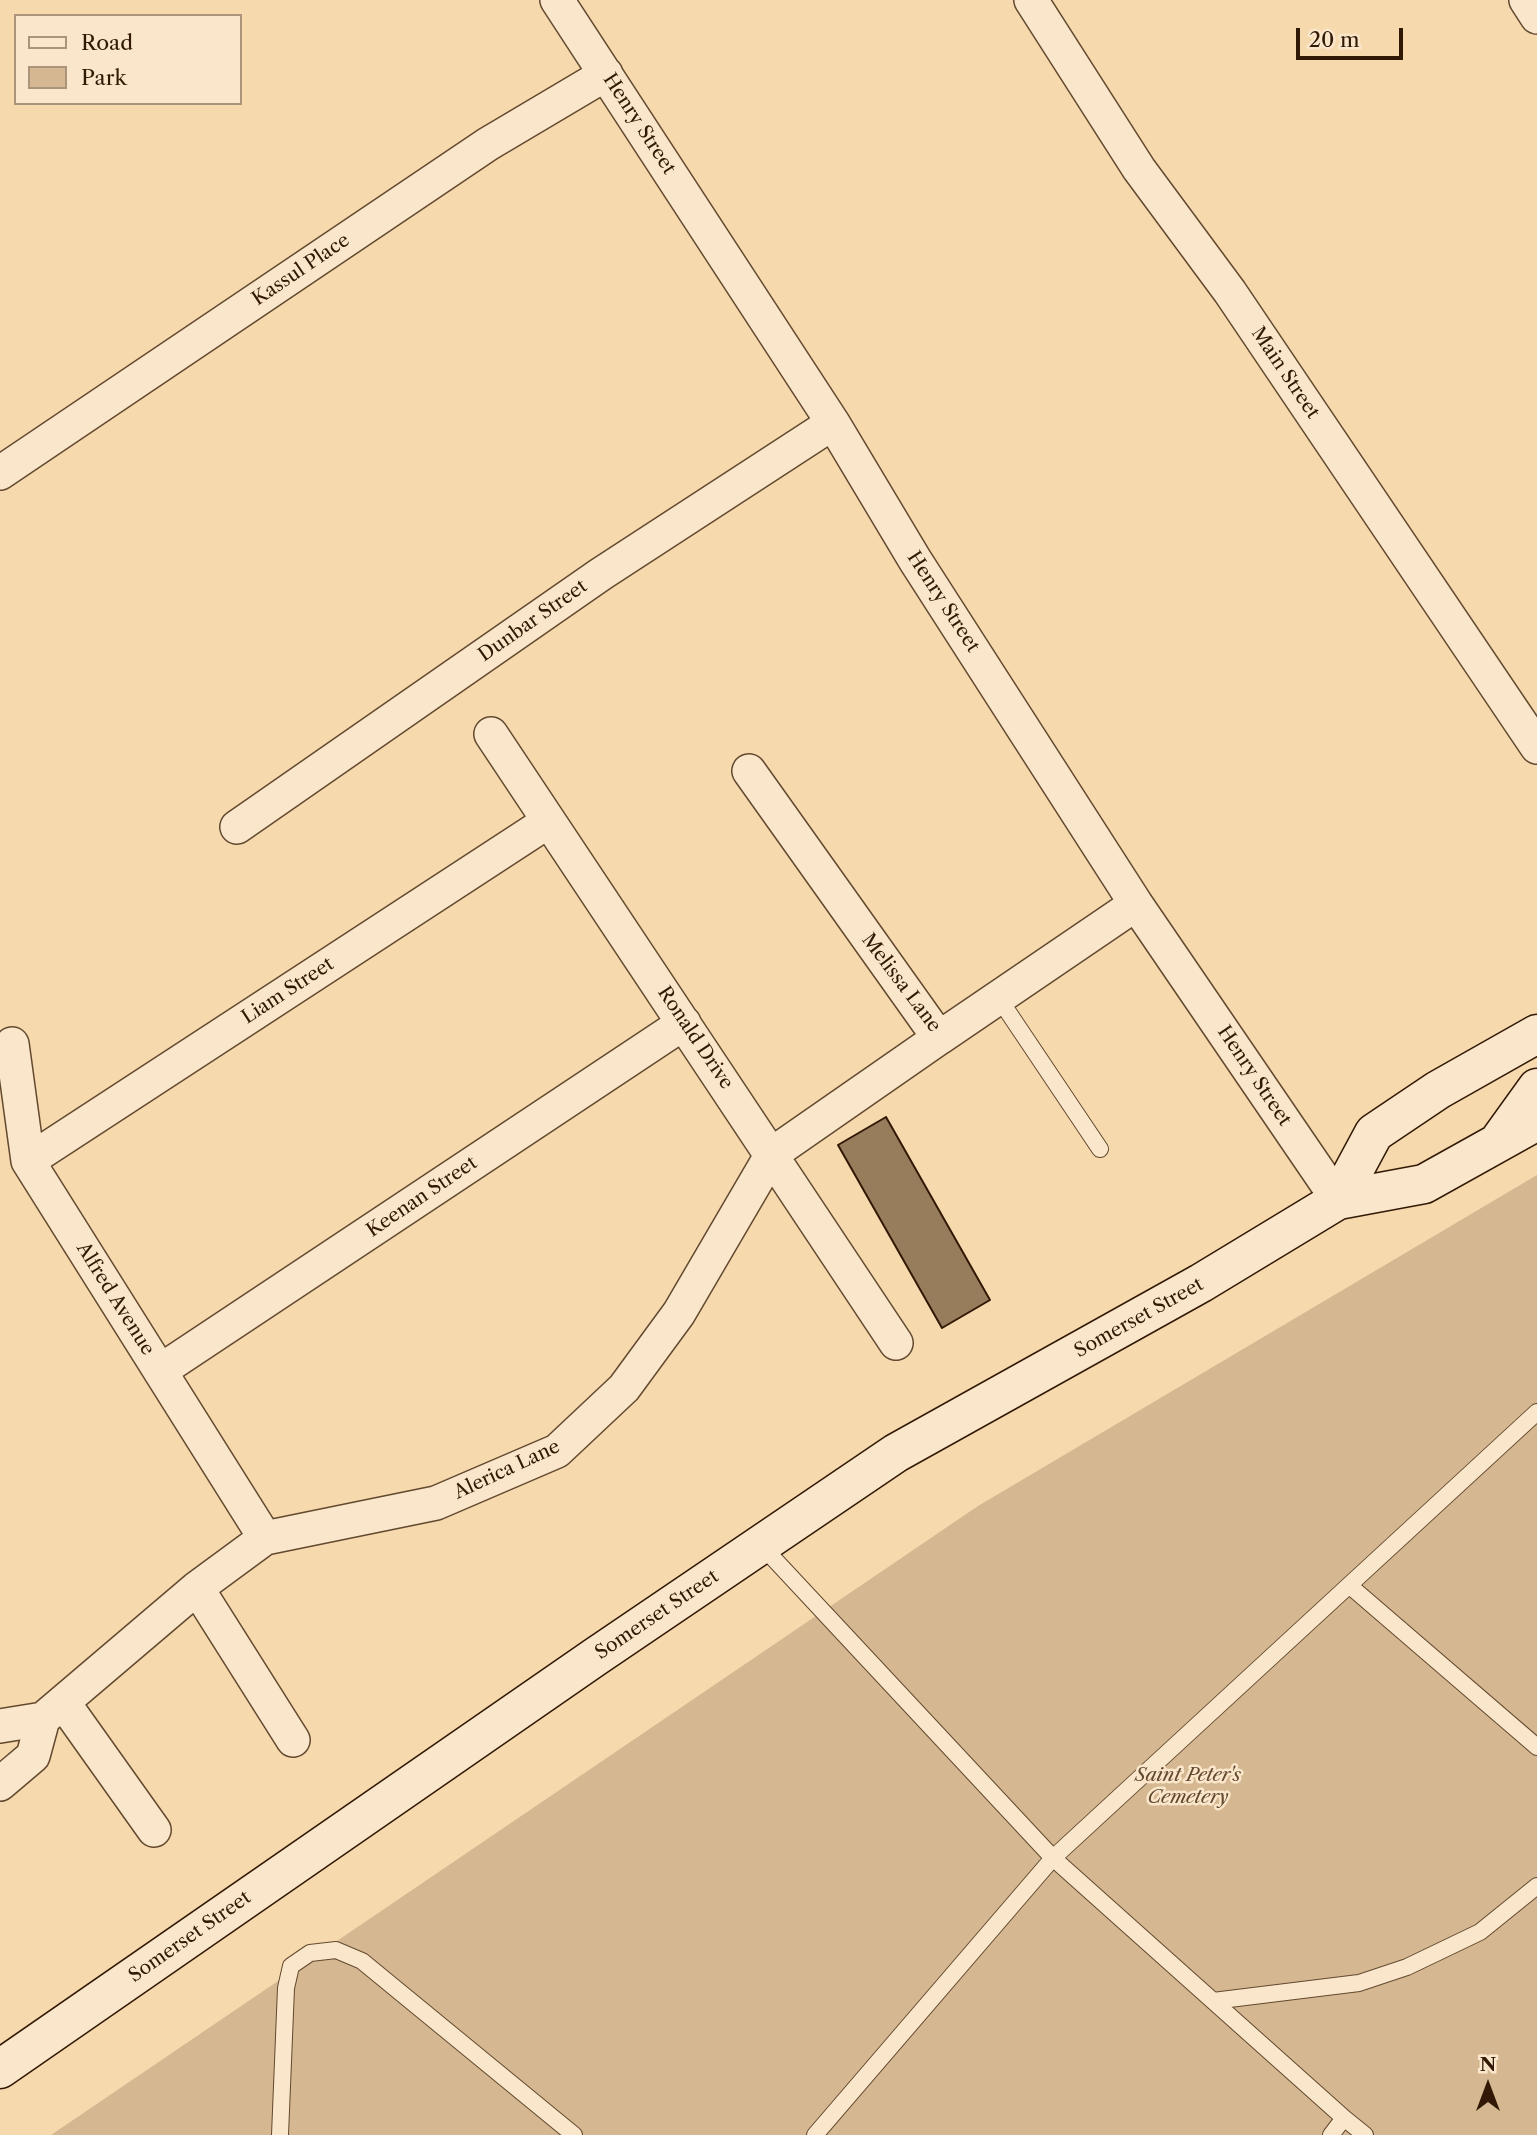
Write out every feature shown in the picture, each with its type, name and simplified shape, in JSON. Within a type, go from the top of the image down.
[{"type":"main road","name":"Somerset Street","points":[[1338,1199],[1374,1133],[1438,1090],[1537,1034]]},
{"type":"main road","points":[[1498,1142],[1537,1088]]},
{"type":"main road","name":"Somerset Street","points":[[0,2069],[897,1453],[1201,1283],[1338,1199],[1424,1184],[1537,1121]]},
{"type":"street","name":"Henry Street","points":[[557,0],[833,423],[915,560],[1136,904],[1338,1199]]},
{"type":"street","name":"Main Street","points":[[1031,0],[1139,169],[1230,292],[1537,747]]},
{"type":"street","points":[[1526,0],[1537,17]]},
{"type":"street","name":"Kassul Place","points":[[0,473],[488,144],[606,74]]},
{"type":"street","name":"Dunbar Street","points":[[237,827],[601,574],[833,423]]},
{"type":"street","name":"Ronald Drive","points":[[491,734],[897,1343]]},
{"type":"street","name":"Melissa Lane","points":[[748,771],[939,1038],[1136,904]]},
{"type":"street","name":"Liam Street","points":[[27,1161],[549,821]]},
{"type":"street","name":"Keenan Street","points":[[160,1371],[684,1023]]},
{"type":"street","name":"Alerica Lane","points":[[53,1711],[197,1588],[265,1538],[436,1503],[557,1451],[624,1388],[679,1313],[772,1154],[939,1038]]},
{"type":"street","name":"Alfred Avenue","points":[[12,1044],[27,1161],[265,1538]]},
{"type":"street","points":[[197,1588],[293,1740]]},
{"type":"street","points":[[0,1726],[53,1711]]},
{"type":"street","points":[[0,1784],[33,1756],[53,1711]]},
{"type":"street","points":[[53,1711],[154,1830]]},
{"type":"lane","points":[[998,997],[1100,1149]]},
{"type":"lane","points":[[815,2135],[1053,1858],[1537,1412]]},
{"type":"lane","points":[[761,1545],[1053,1858],[1365,2135]]},
{"type":"lane","points":[[1350,1586],[1537,1747]]},
{"type":"lane","points":[[1213,2001],[1359,1983],[1407,1967],[1480,1932],[1537,1886]]},
{"type":"lane","points":[[280,2135],[286,1988],[291,1966],[310,1953],[336,1950],[362,1961],[574,2135]]},
{"type":"lane","points":[[1331,2135],[1344,2118]]},
{"type":"green space","name":"Saint Peter's Cemetery","points":[[1537,1175],[1537,2135],[51,2135],[978,1506]]},
{"type":"building","points":[[886,1117],[990,1300],[942,1328],[838,1145]]}]
